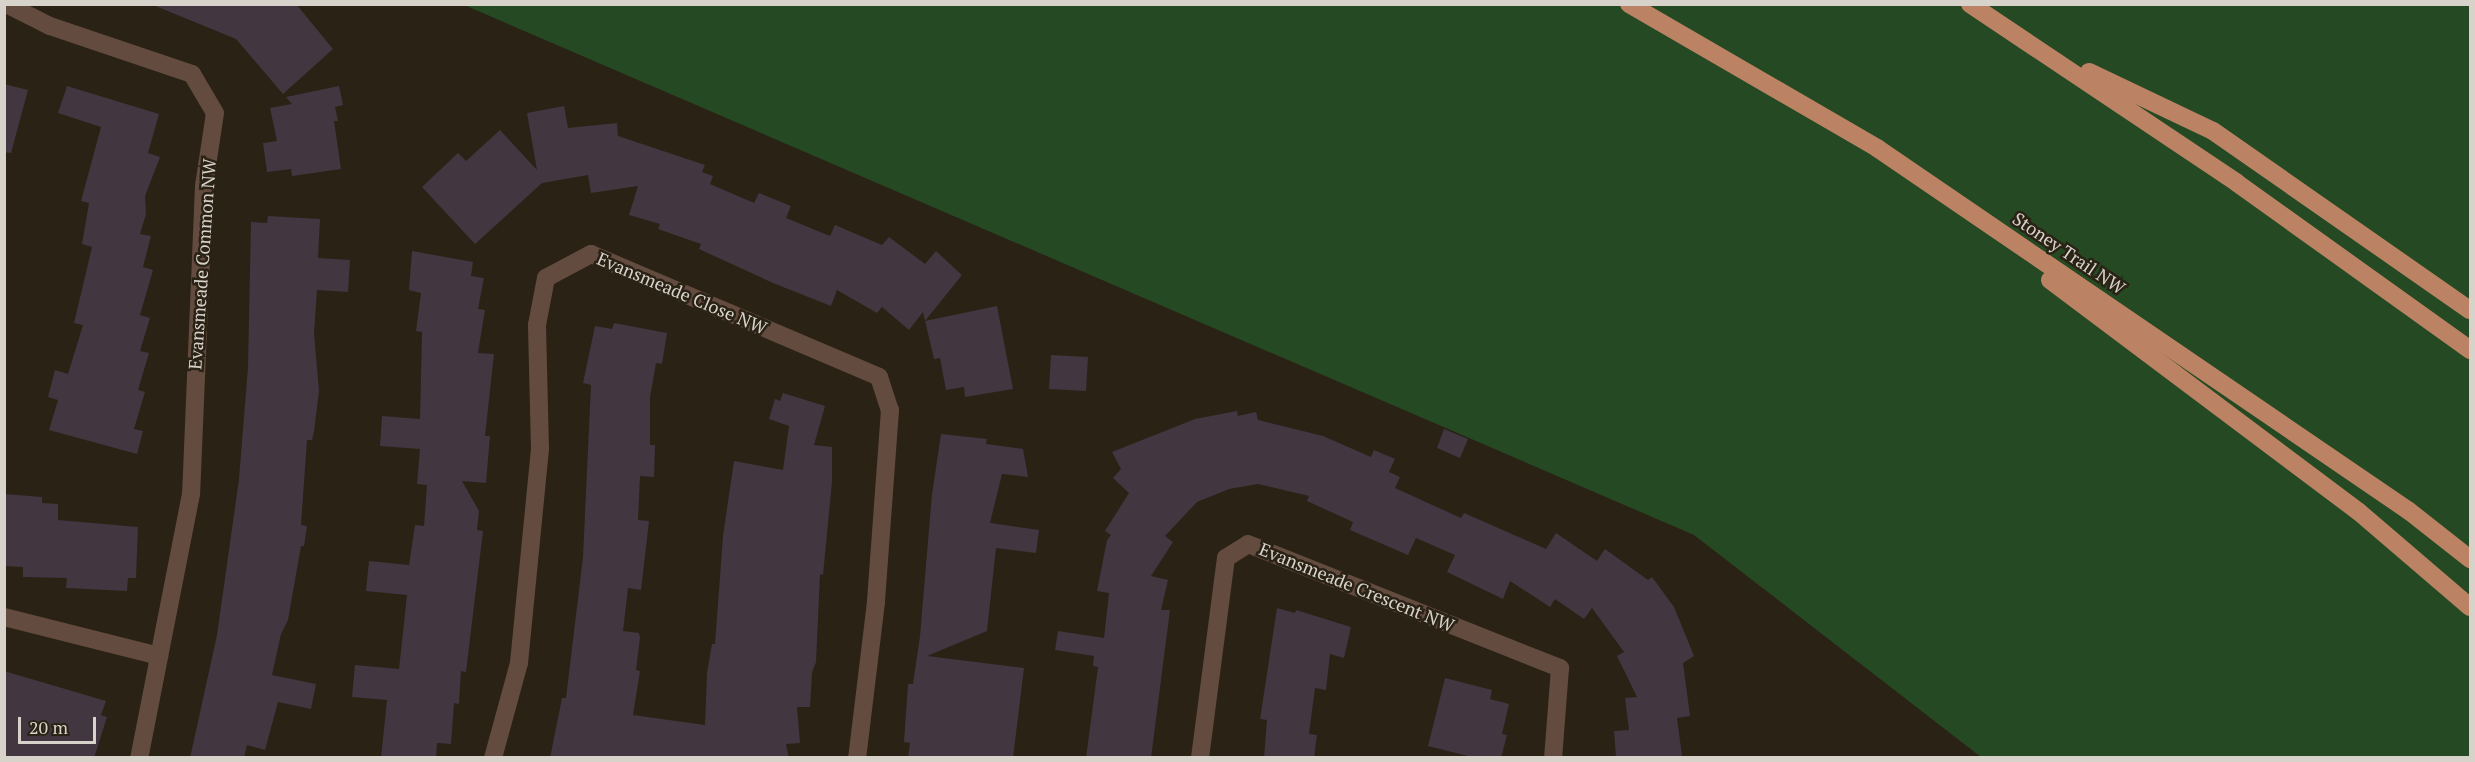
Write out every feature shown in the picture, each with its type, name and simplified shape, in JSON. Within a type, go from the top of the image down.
[{"type":"highway","name":"Stoney Trail NW","points":[[1629,4],[1907,168],[2409,511],[2470,559]]},
{"type":"highway","points":[[1970,4],[2036,46],[2246,190],[2470,350]]},
{"type":"highway","points":[[2036,46],[2213,131],[2470,310]]},
{"type":"highway","points":[[1907,168],[2359,512],[2470,607]]},
{"type":"street","name":"Evansmeade Common NW","points":[[6,4],[50,26],[192,74],[215,113],[204,186],[191,494],[139,758]]},
{"type":"street","name":"Evansmeade Close NW","points":[[493,758],[519,663],[540,449],[537,325],[546,278],[591,254],[879,377],[890,410],[876,602],[857,758]]},
{"type":"street","name":"Evansmeade Crescent NW","points":[[1200,758],[1226,558],[1248,544],[1560,668],[1553,758]]},
{"type":"street","points":[[4,617],[159,656]]},
{"type":"green space","points":[[464,5],[2470,5],[2470,757],[1981,757],[1694,535]]},
{"type":"building","points":[[296,4],[333,49],[283,94],[236,39],[153,5]]},
{"type":"building","points":[[4,84],[28,90],[11,153],[4,152]]},
{"type":"building","points":[[67,86],[159,114],[148,153],[160,157],[145,196],[146,214],[140,234],[151,236],[143,267],[153,270],[140,315],[150,318],[140,351],[149,353],[138,390],[145,392],[134,429],[143,431],[137,454],[49,430],[58,400],[48,397],[55,370],[68,374],[83,325],[74,323],[92,247],[82,244],[89,203],[81,201],[101,127],[58,113]]},
{"type":"building","points":[[339,86],[343,105],[335,107],[338,121],[334,121],[341,169],[292,176],[291,169],[267,172],[263,143],[277,141],[270,108],[292,104],[286,97]]},
{"type":"building","points":[[564,106],[568,128],[617,123],[618,136],[705,165],[702,172],[713,176],[710,184],[754,203],[759,193],[791,206],[786,218],[830,236],[835,225],[882,245],[889,237],[925,264],[936,251],[962,275],[925,321],[923,312],[909,330],[882,307],[877,313],[837,290],[831,306],[773,283],[699,249],[701,244],[658,229],[660,224],[629,215],[638,186],[591,193],[588,175],[542,183],[475,244],[422,187],[458,153],[466,161],[500,130],[537,170],[527,113]]},
{"type":"building","points":[[268,216],[320,219],[318,258],[350,260],[348,292],[317,290],[314,333],[319,391],[312,440],[307,440],[301,525],[307,526],[304,546],[301,546],[288,620],[281,634],[272,675],[316,684],[311,709],[278,702],[265,750],[247,745],[244,758],[190,758],[217,635],[239,479],[248,367],[251,222],[267,223]]},
{"type":"building","points":[[412,251],[473,262],[471,276],[484,278],[478,309],[485,310],[478,353],[494,354],[485,436],[490,436],[486,483],[462,481],[479,511],[477,530],[483,531],[466,672],[461,671],[459,704],[454,703],[451,744],[437,743],[436,758],[381,758],[387,700],[352,697],[355,665],[399,669],[407,595],[366,591],[369,561],[409,565],[415,525],[424,526],[427,485],[417,484],[420,449],[380,446],[382,416],[420,419],[422,332],[416,331],[421,293],[409,290]]},
{"type":"building","points":[[997,306],[1013,389],[965,397],[964,387],[946,390],[940,358],[934,359],[925,321]]},
{"type":"building","points":[[614,323],[667,333],[662,364],[656,363],[650,397],[650,445],[655,445],[654,477],[640,476],[638,520],[649,521],[641,590],[628,588],[623,631],[639,633],[640,638],[636,670],[640,671],[633,715],[705,725],[707,673],[712,644],[715,644],[723,536],[734,461],[783,470],[789,426],[769,419],[775,399],[780,401],[783,393],[825,406],[814,445],[832,447],[832,482],[823,575],[820,574],[816,662],[812,673],[810,707],[797,707],[800,743],[786,744],[789,758],[550,758],[562,698],[566,698],[583,557],[591,385],[583,383],[595,326],[612,329]]},
{"type":"building","points":[[1051,355],[1088,357],[1086,391],[1049,389]]},
{"type":"building","points":[[1237,411],[1238,416],[1256,412],[1258,420],[1323,436],[1371,457],[1374,450],[1395,459],[1389,472],[1400,477],[1395,488],[1461,518],[1464,513],[1546,549],[1556,533],[1597,561],[1605,549],[1648,580],[1652,577],[1674,607],[1694,656],[1683,663],[1690,716],[1677,718],[1682,756],[1616,757],[1614,731],[1629,730],[1625,698],[1637,697],[1617,656],[1624,652],[1592,608],[1584,619],[1555,599],[1550,607],[1510,581],[1503,599],[1447,572],[1455,555],[1416,538],[1408,555],[1350,530],[1353,522],[1307,501],[1309,496],[1258,484],[1229,489],[1197,502],[1165,536],[1173,542],[1151,576],[1168,580],[1161,610],[1170,610],[1151,758],[1086,758],[1098,667],[1093,666],[1094,656],[1055,650],[1058,631],[1104,638],[1109,593],[1097,591],[1107,540],[1111,535],[1105,531],[1129,493],[1113,478],[1121,469],[1112,452],[1195,419]]},
{"type":"building","points":[[1444,429],[1468,439],[1460,458],[1437,448]]},
{"type":"building","points":[[941,434],[987,439],[986,444],[1023,449],[1028,477],[1002,474],[990,523],[1039,530],[1036,553],[996,548],[987,631],[927,656],[1024,668],[1013,758],[908,758],[910,743],[904,742],[908,684],[913,684],[920,636],[932,494]]},
{"type":"building","points":[[4,494],[42,497],[42,503],[58,504],[58,520],[138,527],[136,578],[128,578],[127,591],[66,588],[67,578],[23,577],[23,567],[4,566]]},
{"type":"building","points":[[1277,608],[1295,613],[1296,610],[1351,627],[1344,658],[1330,654],[1326,690],[1315,688],[1309,734],[1317,735],[1314,758],[1264,758],[1267,720],[1260,719]]},
{"type":"building","points":[[4,671],[106,701],[101,715],[107,717],[94,758],[4,758]]},
{"type":"building","points":[[1445,678],[1492,690],[1490,699],[1509,704],[1502,734],[1507,735],[1501,758],[1476,758],[1428,746]]}]
